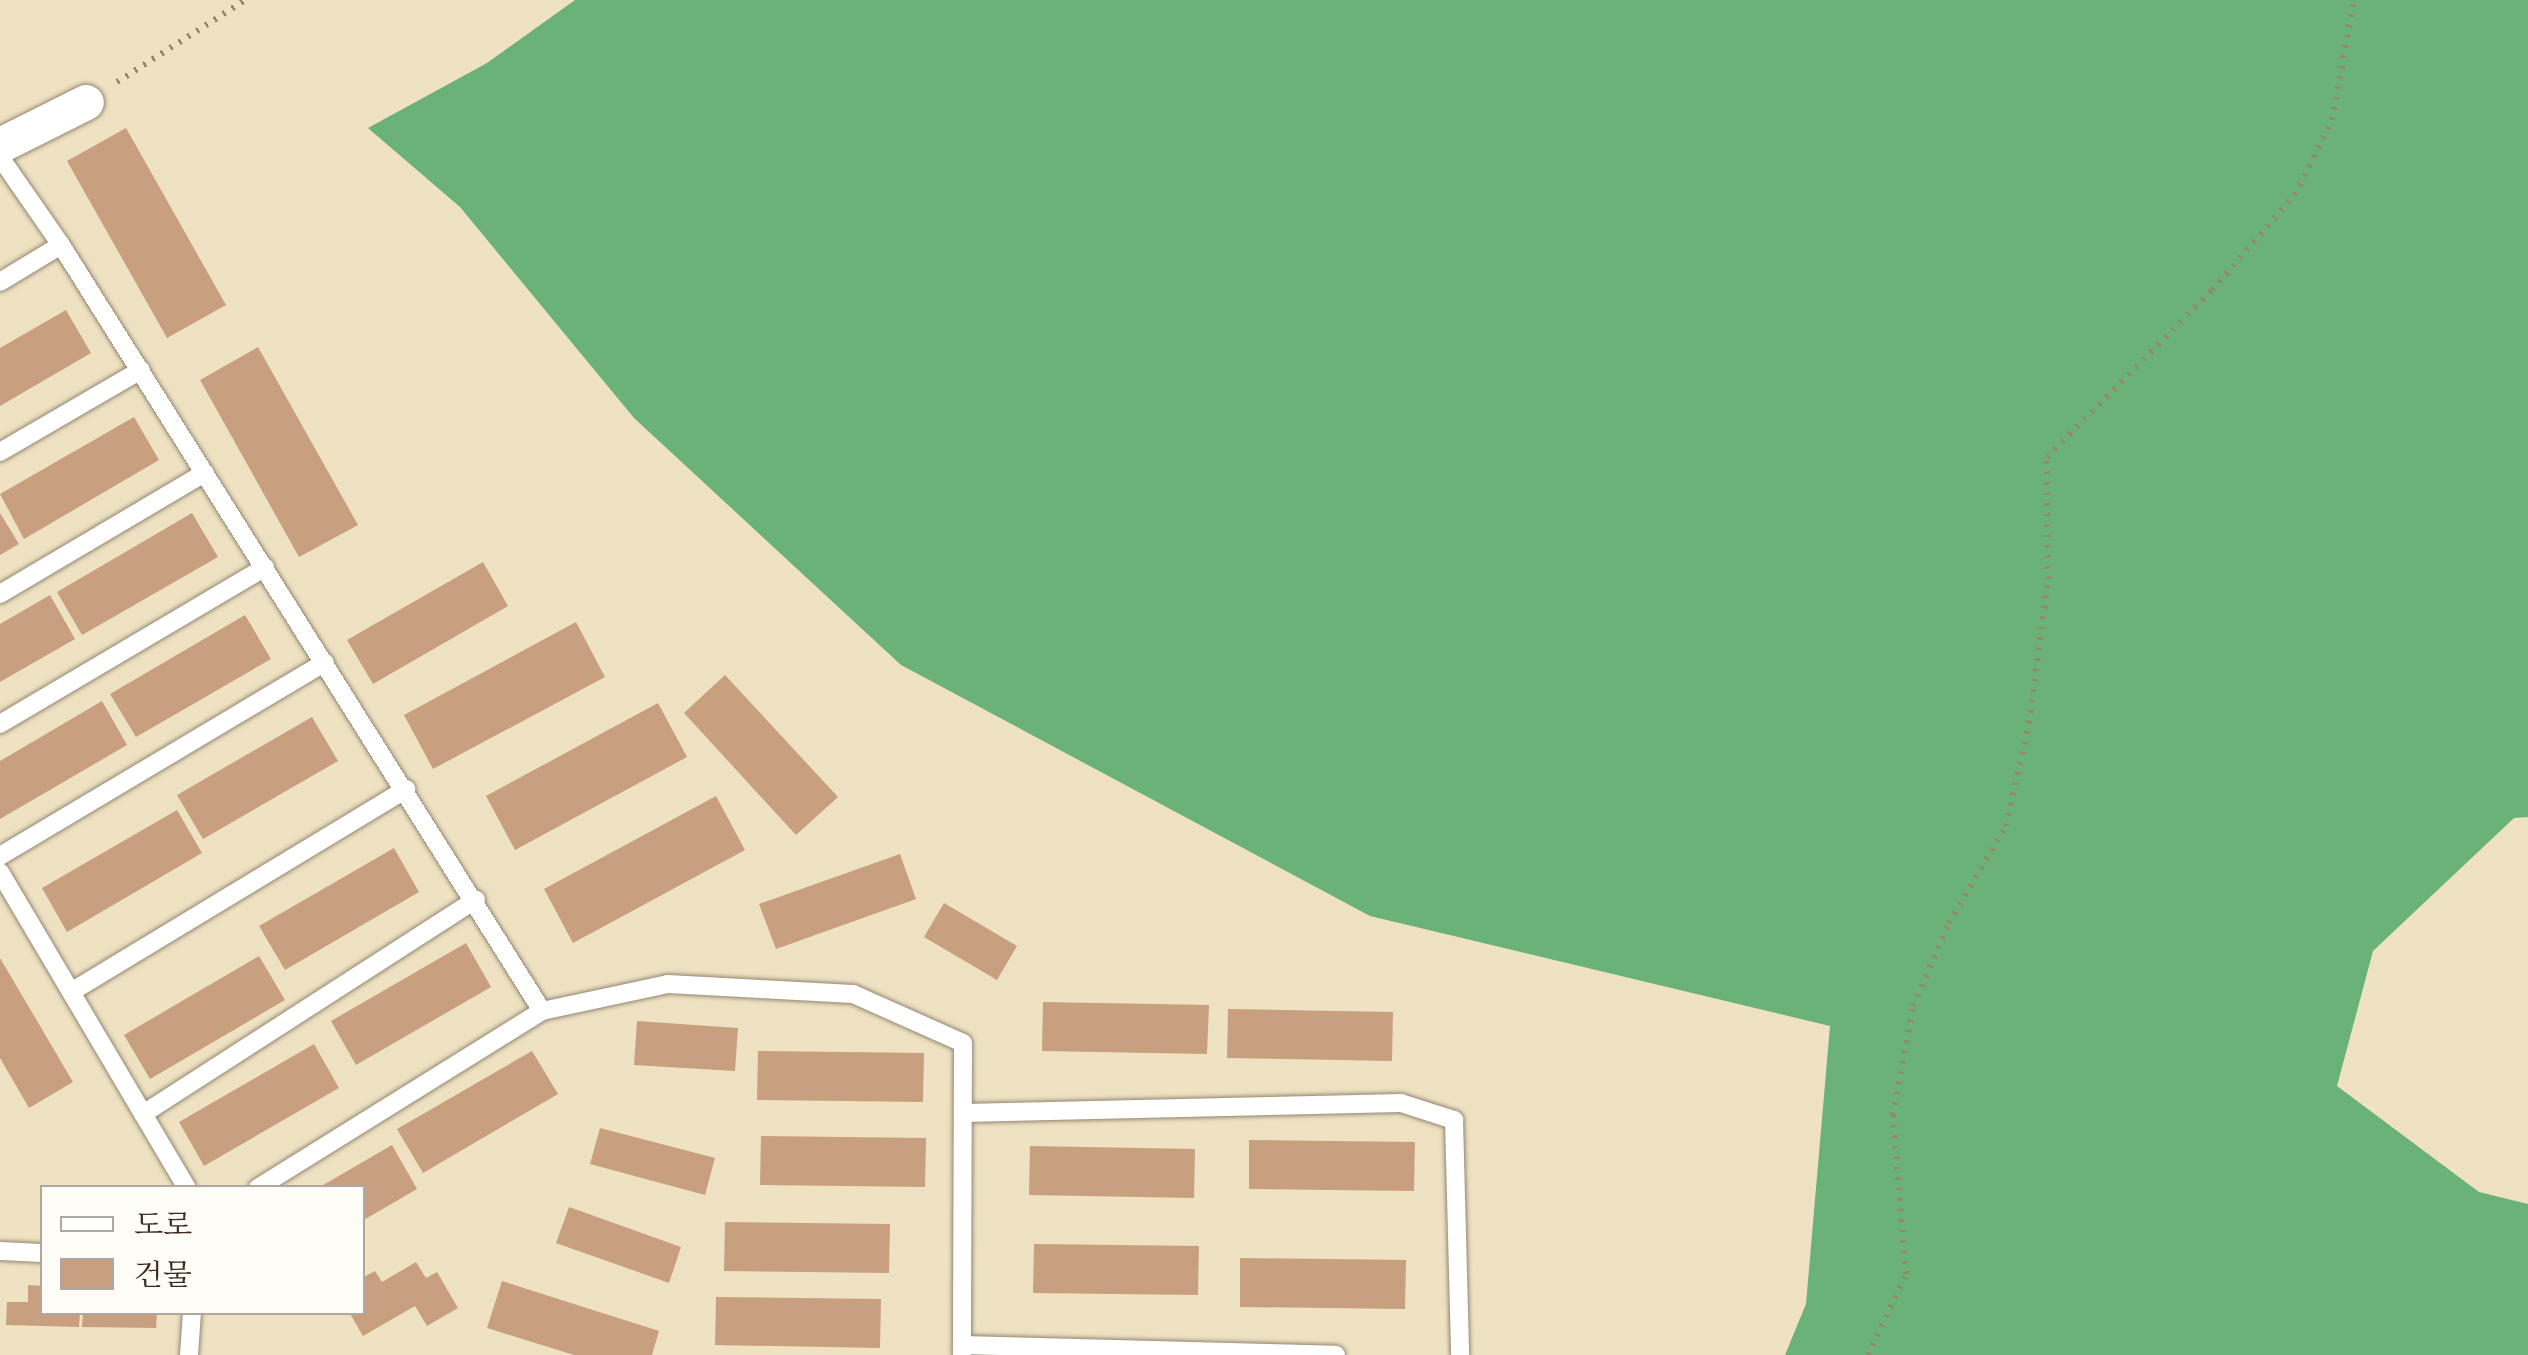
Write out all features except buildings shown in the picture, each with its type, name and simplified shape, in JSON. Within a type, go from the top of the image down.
[{"type":"street","points":[[0,145],[86,102]]},
{"type":"lane","points":[[0,157],[141,370],[476,899],[542,1011]]},
{"type":"lane","points":[[0,282],[61,246]]},
{"type":"lane","points":[[0,452],[141,370]]},
{"type":"lane","points":[[0,594],[205,473]]},
{"type":"lane","points":[[0,724],[265,567]]},
{"type":"lane","points":[[0,856],[325,662]]},
{"type":"lane","points":[[71,992],[406,789]]},
{"type":"lane","points":[[0,872],[185,1185]]},
{"type":"lane","points":[[143,1114],[476,899]]},
{"type":"lane","points":[[263,1185],[542,1011],[668,984],[854,994],[963,1043],[962,1350],[1336,1355]]},
{"type":"lane","points":[[963,1113],[1401,1103],[1454,1120],[1460,1355]]},
{"type":"lane","points":[[0,1252],[40,1253]]},
{"type":"lane","points":[[189,1355],[192,1315]]},
{"type":"path","points":[[86,102],[245,0]]},
{"type":"path","points":[[1868,1355],[1906,1274],[1892,1115],[1913,1006],[1950,923],[2006,826],[2029,723],[2048,579],[2047,457],[2212,290],[2295,195],[2332,120],[2354,0]]},
{"type":"green space","points":[[575,0],[2528,0],[2528,817],[2514,818],[2373,951],[2337,1086],[2479,1192],[2528,1204],[2528,1355],[1785,1355],[1806,1304],[1830,1026],[1370,916],[901,665],[634,418],[460,207],[368,128],[487,63]]}]
